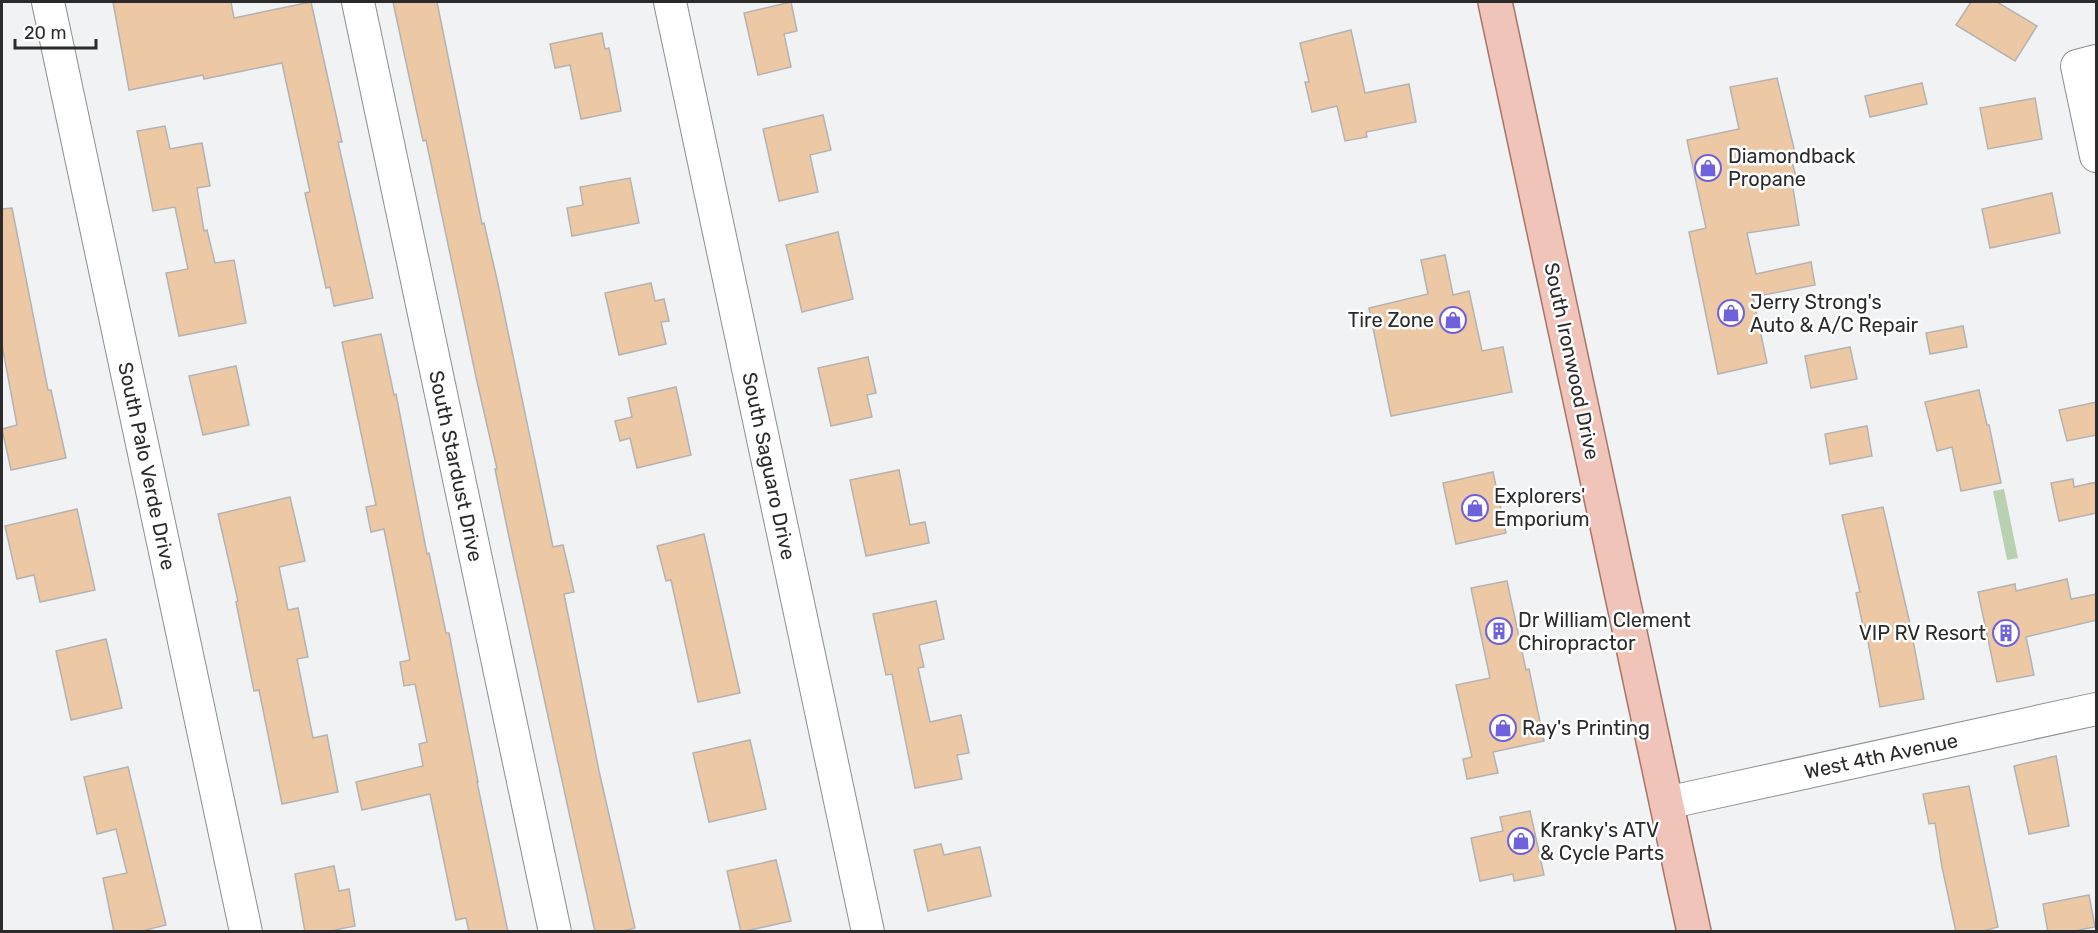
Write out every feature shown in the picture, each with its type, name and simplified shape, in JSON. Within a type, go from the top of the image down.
[{"type":"main road","name":"South Ironwood Drive","points":[[1495,2],[1694,932]]},
{"type":"street","name":"South Palo Verde Drive","points":[[48,2],[246,932]]},
{"type":"street","name":"South Stardust Drive","points":[[358,2],[555,932]]},
{"type":"street","name":"South Saguaro Drive","points":[[670,2],[868,932]]},
{"type":"street","points":[[2087,64],[2097,156]]},
{"type":"street","name":"West 4th Avenue","points":[[1666,802],[2097,710]]},
{"type":"green space","points":[[2004,489],[2018,558],[2007,560],[1993,491]]},
{"type":"building","points":[[113,2],[231,2],[234,18],[311,2],[342,142],[338,142],[373,298],[334,306],[330,287],[326,288],[305,193],[310,192],[282,63],[204,79],[203,75],[129,90]]},
{"type":"building","points":[[393,2],[437,2],[482,224],[484,223],[498,284],[553,547],[563,545],[574,592],[564,594],[599,771],[635,928],[620,932],[595,932],[426,140],[423,141]]},
{"type":"building","points":[[791,2],[797,31],[784,34],[791,67],[758,75],[744,13]]},
{"type":"building","points":[[1971,2],[1997,2],[2037,26],[2015,61],[1956,25]]},
{"type":"building","points":[[1351,30],[1365,93],[1409,84],[1416,122],[1366,132],[1367,137],[1345,141],[1337,106],[1312,112],[1305,82],[1309,82],[1300,43]]},
{"type":"building","points":[[602,33],[605,49],[609,48],[621,111],[581,119],[570,65],[555,68],[550,44]]},
{"type":"building","points":[[1777,78],[1797,161],[1792,162],[1797,180],[1792,182],[1799,225],[1747,233],[1756,274],[1811,262],[1815,285],[1753,297],[1767,363],[1718,374],[1689,232],[1706,228],[1687,140],[1739,129],[1730,87]]},
{"type":"building","points":[[1922,83],[1927,104],[1870,117],[1865,96]]},
{"type":"building","points":[[2035,98],[2042,139],[1988,149],[1980,108]]},
{"type":"building","points":[[823,115],[831,150],[810,155],[818,192],[779,201],[763,129]]},
{"type":"building","points":[[165,126],[170,149],[202,143],[210,186],[197,188],[204,231],[207,230],[215,263],[234,260],[246,323],[179,336],[166,273],[188,269],[175,207],[153,211],[137,131]]},
{"type":"building","points":[[630,178],[639,223],[572,236],[567,208],[583,205],[580,187]]},
{"type":"building","points":[[2052,193],[2060,233],[1990,248],[1982,209]]},
{"type":"building","points":[[12,208],[48,390],[51,390],[66,458],[11,470],[2,429],[17,425],[2,345],[2,209]]},
{"type":"building","points":[[838,232],[853,299],[802,312],[786,245]]},
{"type":"building","points":[[1445,255],[1453,295],[1469,291],[1482,351],[1503,347],[1512,392],[1391,416],[1369,308],[1428,294],[1421,260]]},
{"type":"building","points":[[651,283],[655,301],[664,299],[669,321],[661,322],[666,344],[619,355],[605,293]]},
{"type":"building","points":[[1963,326],[1967,347],[1930,354],[1926,333]]},
{"type":"building","points":[[381,334],[394,395],[396,394],[427,554],[429,553],[446,633],[449,633],[508,932],[469,932],[466,918],[456,920],[430,794],[362,810],[356,782],[423,766],[419,744],[427,742],[415,684],[404,686],[400,662],[410,660],[384,529],[371,532],[366,507],[376,505],[342,342]]},
{"type":"building","points":[[1850,347],[1857,379],[1811,388],[1805,356]]},
{"type":"building","points":[[868,357],[876,393],[867,395],[872,417],[831,426],[818,368]]},
{"type":"building","points":[[236,366],[249,425],[203,435],[189,376]]},
{"type":"building","points":[[676,387],[691,455],[637,468],[630,438],[620,441],[615,421],[632,417],[628,398]]},
{"type":"building","points":[[1979,390],[2001,483],[1961,491],[1952,447],[1937,451],[1925,402]]},
{"type":"building","points":[[2097,402],[2097,435],[2067,441],[2059,410]]},
{"type":"building","points":[[1867,426],[1872,456],[1830,464],[1825,434]]},
{"type":"building","points":[[899,470],[910,525],[925,522],[929,543],[866,556],[850,480]]},
{"type":"building","name":"Explorers' Emporium","points":[[1493,472],[1506,533],[1456,544],[1443,483]]},
{"type":"building","points":[[2073,479],[2074,487],[2097,482],[2097,513],[2059,521],[2051,483]]},
{"type":"building","points":[[290,497],[305,561],[279,567],[288,610],[298,608],[308,657],[297,659],[313,738],[327,735],[338,792],[282,804],[259,690],[254,691],[236,602],[238,601],[218,514]]},
{"type":"building","points":[[1883,507],[1910,624],[1924,699],[1880,707],[1865,625],[1863,626],[1856,593],[1860,592],[1842,515]]},
{"type":"building","points":[[77,509],[95,590],[40,602],[34,575],[17,579],[5,526]]},
{"type":"building","points":[[704,534],[740,693],[698,702],[671,580],[666,581],[657,546]]},
{"type":"building","points":[[2067,579],[2071,599],[2097,594],[2097,620],[2026,637],[2034,675],[1997,682],[1978,592],[2015,584],[2016,591]]},
{"type":"building","name":"Ray's Printing","points":[[1507,581],[1544,741],[1493,752],[1498,773],[1467,779],[1463,759],[1472,757],[1456,685],[1490,678],[1471,588]]},
{"type":"building","points":[[936,601],[944,639],[919,645],[924,667],[918,668],[930,722],[961,715],[969,753],[957,755],[962,779],[915,788],[892,674],[886,675],[873,614]]},
{"type":"building","points":[[106,639],[122,708],[71,720],[56,651]]},
{"type":"building","points":[[750,740],[766,809],[709,822],[693,753]]},
{"type":"building","points":[[2056,756],[2069,826],[2029,834],[2014,766]]},
{"type":"building","points":[[128,767],[166,925],[138,932],[114,932],[103,878],[127,873],[116,829],[97,834],[84,777]]},
{"type":"building","points":[[1969,786],[1998,927],[1979,932],[1956,932],[1935,823],[1929,824],[1923,794]]},
{"type":"building","points":[[1530,811],[1544,875],[1514,881],[1513,874],[1480,881],[1471,838],[1503,831],[1500,817]]},
{"type":"building","points":[[941,844],[944,855],[980,847],[991,896],[928,911],[914,850]]},
{"type":"building","points":[[776,860],[791,921],[741,932],[727,871]]},
{"type":"building","points":[[334,866],[339,891],[349,889],[355,926],[325,932],[305,932],[295,874]]},
{"type":"building","points":[[2089,895],[2095,927],[2068,932],[2048,932],[2043,904]]},
{"type":"place","name":"Diamondback Propane","points":[[1708,168]]},
{"type":"place","name":"Jerry Strong's Auto & A/C Repair","points":[[1731,313]]},
{"type":"place","name":"Tire Zone","points":[[1453,320]]},
{"type":"place","name":"Explorers' Emporium","points":[[1475,508]]},
{"type":"place","name":"Dr William Clement Chiropractor","points":[[1499,631]]},
{"type":"place","name":"VIP RV Resort","points":[[2006,633]]},
{"type":"place","name":"Ray's Printing","points":[[1503,728]]},
{"type":"place","name":"Kranky's ATV & Cycle Parts","points":[[1521,841]]}]
